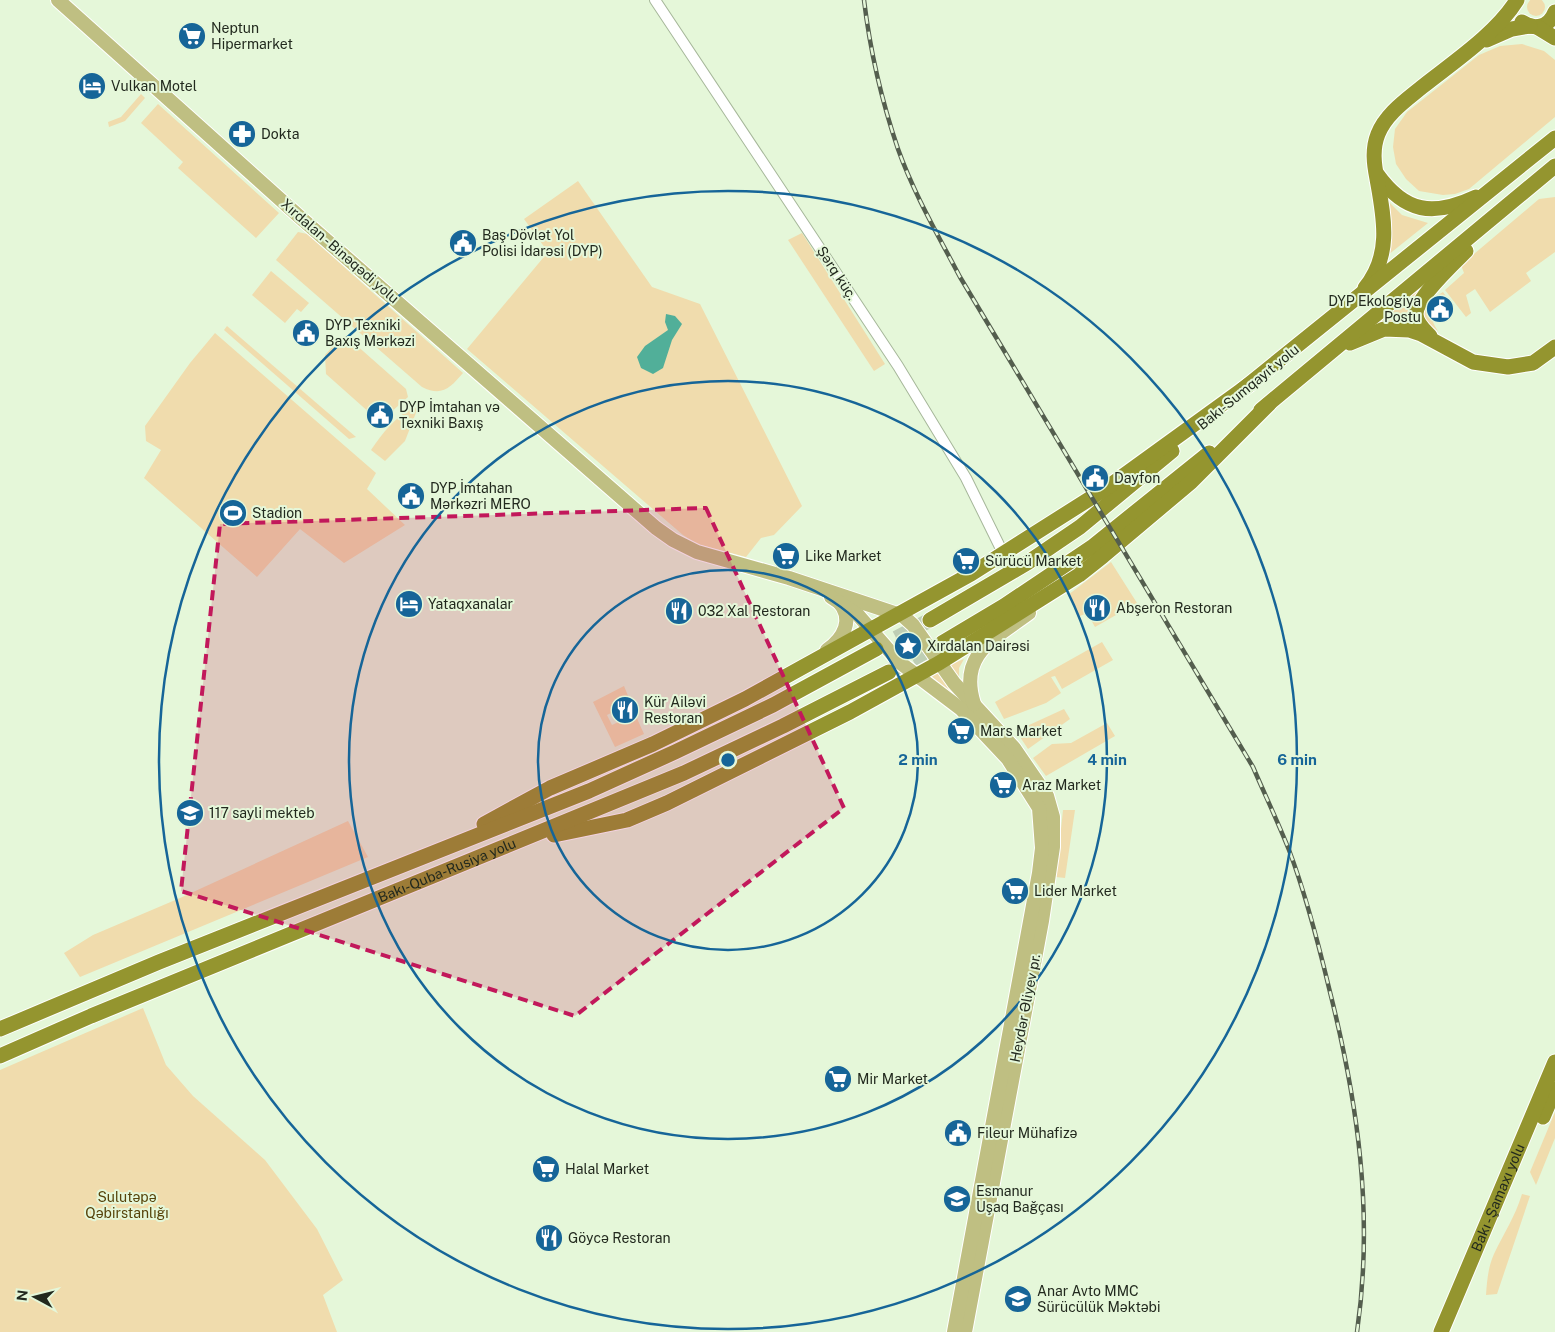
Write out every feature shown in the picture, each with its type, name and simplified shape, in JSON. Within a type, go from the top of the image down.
[{"type":"highway","points":[[1517,0],[1516,13],[1524,24],[1555,38]]},
{"type":"highway","points":[[1351,304],[1370,282],[1380,265],[1383,252],[1385,224],[1375,171],[1374,148],[1378,134],[1386,120],[1397,107],[1466,52],[1507,15],[1517,0]]},
{"type":"highway","points":[[1466,52],[1502,32],[1534,27],[1549,22],[1555,12]]},
{"type":"highway","name":"Bakı-Sumqayıt yolu","points":[[930,620],[1020,568],[1080,527],[1250,384],[1555,138]]},
{"type":"highway","name":"Bakı-Sumqayıt yolu","points":[[942,643],[1004,606],[1092,547],[1269,404],[1555,166]]},
{"type":"highway","points":[[1375,171],[1387,188],[1401,200],[1427,209],[1445,209],[1456,206],[1497,186]]},
{"type":"highway","points":[[1435,341],[1416,320],[1418,304],[1453,264],[1523,193]]},
{"type":"highway","points":[[1317,363],[1361,337],[1384,329],[1409,330],[1435,341],[1473,362],[1508,367],[1533,363],[1555,347]]},
{"type":"highway","points":[[429,855],[550,788],[698,723],[798,671],[1004,555],[1105,489],[1250,384]]},
{"type":"highway","points":[[511,844],[640,815],[778,749],[939,663],[1079,574],[1191,482],[1269,404]]},
{"type":"highway","name":"Bakı-Quba-Rusiya yolu","points":[[0,1029],[124,976],[589,791],[675,752],[773,704],[876,650]]},
{"type":"highway","name":"Bakı-Quba-Rusiya yolu","points":[[0,1056],[91,1016],[684,773],[783,726],[889,672]]},
{"type":"highway","name":"Bakı - Şamaxı yolu","points":[[1441,1332],[1555,1062]]},
{"type":"highway","name":"Bakı - Şamaxı yolu","points":[[1451,1332],[1555,1089]]},
{"type":"main road","name":"Xırdalan - Binəqədi yolu","points":[[58,0],[302,219],[656,528],[673,540],[697,552],[804,583]]},
{"type":"main road","points":[[975,707],[969,682],[970,672],[978,654],[1079,574]]},
{"type":"main road","points":[[804,583],[898,613],[912,625],[939,663]]},
{"type":"main road","points":[[804,583],[836,600],[858,615],[872,628],[899,662],[916,676]]},
{"type":"main road","points":[[798,671],[831,647],[844,632],[847,617],[843,606],[836,600]]},
{"type":"main road","name":"Heydər Əliyev pr.","points":[[939,663],[975,707],[1000,732],[1039,808],[1042,848],[954,1332]]},
{"type":"main road","name":"Heydər Əliyev pr.","points":[[916,676],[946,697],[1017,763],[1051,805],[1053,847],[1042,921],[965,1332]]},
{"type":"street","name":"Şərq küç.","points":[[655,0],[898,366],[966,478],[1004,555]]},
{"type":"highlighted area","points":[[706,508],[844,808],[575,1016],[181,891],[220,524]]},
{"type":"green space","points":[[1536,-2],[1542,1],[1545,7],[1542,13],[1536,16],[1530,13],[1527,7],[1530,1]]},
{"type":"green space","points":[[1522,44],[1544,51],[1555,60],[1555,117],[1469,189],[1455,194],[1443,195],[1419,191],[1406,179],[1396,164],[1393,147],[1395,129],[1407,112],[1479,55],[1500,46]]},
{"type":"green space","points":[[141,94],[145,98],[125,121],[109,127],[108,122],[121,117]]},
{"type":"green space","points":[[158,104],[279,213],[256,238],[178,168],[183,162],[141,123]]},
{"type":"green space","points":[[578,181],[652,287],[700,304],[802,506],[774,535],[761,538],[746,557],[697,544],[683,535],[467,349],[548,252],[524,219]]},
{"type":"green space","points":[[1555,197],[1555,252],[1526,273],[1531,281],[1490,312],[1475,289],[1466,295],[1471,313],[1466,317],[1445,290],[1464,273],[1461,265],[1539,199]]},
{"type":"green space","points":[[1388,201],[1402,215],[1428,223],[1388,255],[1392,228]]},
{"type":"green space","points":[[298,232],[307,234],[463,373],[450,387],[435,391],[422,387],[276,260]]},
{"type":"green space","points":[[802,233],[885,364],[874,371],[788,240]]},
{"type":"green space","points":[[1448,265],[1412,307],[1416,327],[1371,327]]},
{"type":"green space","points":[[271,271],[309,303],[301,312],[297,309],[285,323],[252,295]]},
{"type":"green space","points":[[1443,292],[1450,302],[1440,299],[1434,301],[1431,312],[1432,320],[1438,331],[1423,321],[1424,304]]},
{"type":"green space","points":[[227,326],[356,437],[349,439],[224,330]]},
{"type":"green space","points":[[215,333],[376,473],[367,489],[405,525],[344,563],[300,529],[257,577],[144,478],[161,450],[146,441],[145,426],[190,363]]},
{"type":"green space","points":[[346,336],[406,389],[408,397],[380,422],[326,374],[325,355],[341,337]]},
{"type":"green space","points":[[414,406],[417,410],[405,441],[385,461],[371,450],[390,426]]},
{"type":"green space","points":[[1111,562],[1137,603],[1095,627],[1087,613],[1080,616],[1068,595]]},
{"type":"green space","name":"Xırdalan Dairəsi","points":[[899,630],[909,630],[921,647],[920,653],[914,659],[905,658],[896,645]]},
{"type":"green space","points":[[1102,642],[1113,660],[1062,689],[1055,676],[1051,677],[1061,693],[1046,703],[1004,719],[995,702]]},
{"type":"green space","points":[[964,659],[959,668],[959,681],[947,666]]},
{"type":"green space","points":[[937,672],[969,708],[930,675]]},
{"type":"green space","points":[[624,686],[631,703],[607,715],[612,725],[635,714],[644,734],[615,747],[593,702]]},
{"type":"green space","points":[[1064,709],[1070,719],[1028,749],[1016,731]]},
{"type":"green space","points":[[1107,723],[1115,736],[1046,776],[1033,758],[1052,744],[1071,743]]},
{"type":"green space","points":[[1063,810],[1075,810],[1065,878],[1056,877]]},
{"type":"green space","points":[[348,821],[368,857],[80,977],[64,953],[93,935],[180,898]]},
{"type":"green space","name":"Sulutəpə Qəbirstanlığı","points":[[143,1008],[166,1065],[193,1096],[265,1160],[317,1229],[343,1280],[323,1295],[337,1332],[0,1332],[0,1070]]},
{"type":"green space","points":[[1555,1112],[1555,1138],[1536,1185],[1530,1172]]},
{"type":"green space","points":[[1522,1194],[1530,1196],[1497,1294],[1486,1295],[1492,1259],[1513,1218]]},
{"type":"water","points":[[666,314],[675,316],[682,324],[672,340],[663,368],[653,374],[641,368],[637,357],[645,346],[668,330],[665,322]]},
{"type":"tunnel","points":[[876,649],[930,620]]},
{"type":"tunnel","points":[[892,670],[942,643]]},
{"type":"railway","points":[[864,0],[877,76],[898,149],[911,182],[960,277],[1253,767],[1289,850],[1306,901],[1325,971],[1348,1074],[1355,1116],[1360,1159],[1364,1245],[1357,1332]]},
{"type":"place","name":"Neptun Hipermarket","points":[[192,36]]},
{"type":"place","name":"Vulkan Motel","points":[[92,86]]},
{"type":"place","name":"Dokta","points":[[242,134]]},
{"type":"place","name":"Baş Dövlət Yol Polisi İdarəsi (DYP)","points":[[463,243]]},
{"type":"place","name":"DYP Ekologiya Postu","points":[[1440,309]]},
{"type":"place","name":"DYP Texniki Baxış Mərkəzi","points":[[306,333]]},
{"type":"place","name":"DYP İmtahan və Texniki Baxış","points":[[380,415]]},
{"type":"place","name":"Dayfon","points":[[1095,478]]},
{"type":"place","name":"DYP İmtahan Mərkəzri MERO","points":[[411,496]]},
{"type":"place","name":"Stadion","points":[[233,513]]},
{"type":"place","name":"Like Market","points":[[786,556]]},
{"type":"place","name":"Sürücü Market","points":[[966,561]]},
{"type":"place","name":"Yataqxanalar","points":[[409,604]]},
{"type":"place","name":"Abşeron Restoran","points":[[1097,608]]},
{"type":"place","name":"032 Xal Restoran","points":[[679,611]]},
{"type":"place","name":"Xırdalan Dairəsi","points":[[908,646]]},
{"type":"place","name":"Kür Ailəvi Restoran","points":[[625,710]]},
{"type":"place","name":"Mars Market","points":[[961,731]]},
{"type":"place","name":"Araz Market","points":[[1003,785]]},
{"type":"place","name":"117 sayli mekteb","points":[[190,813]]},
{"type":"place","name":"Lider Market","points":[[1015,891]]},
{"type":"place","name":"Mir Market","points":[[838,1079]]},
{"type":"place","name":"Fileur Mühafizə","points":[[958,1133]]},
{"type":"place","name":"Halal Market","points":[[546,1169]]},
{"type":"place","name":"Esmanur Uşaq Bağçası","points":[[957,1199]]},
{"type":"place","name":"Göycə Restoran","points":[[549,1238]]},
{"type":"place","name":"Anar Avto MMC Sürücülük Məktəbi","points":[[1018,1299]]}]
